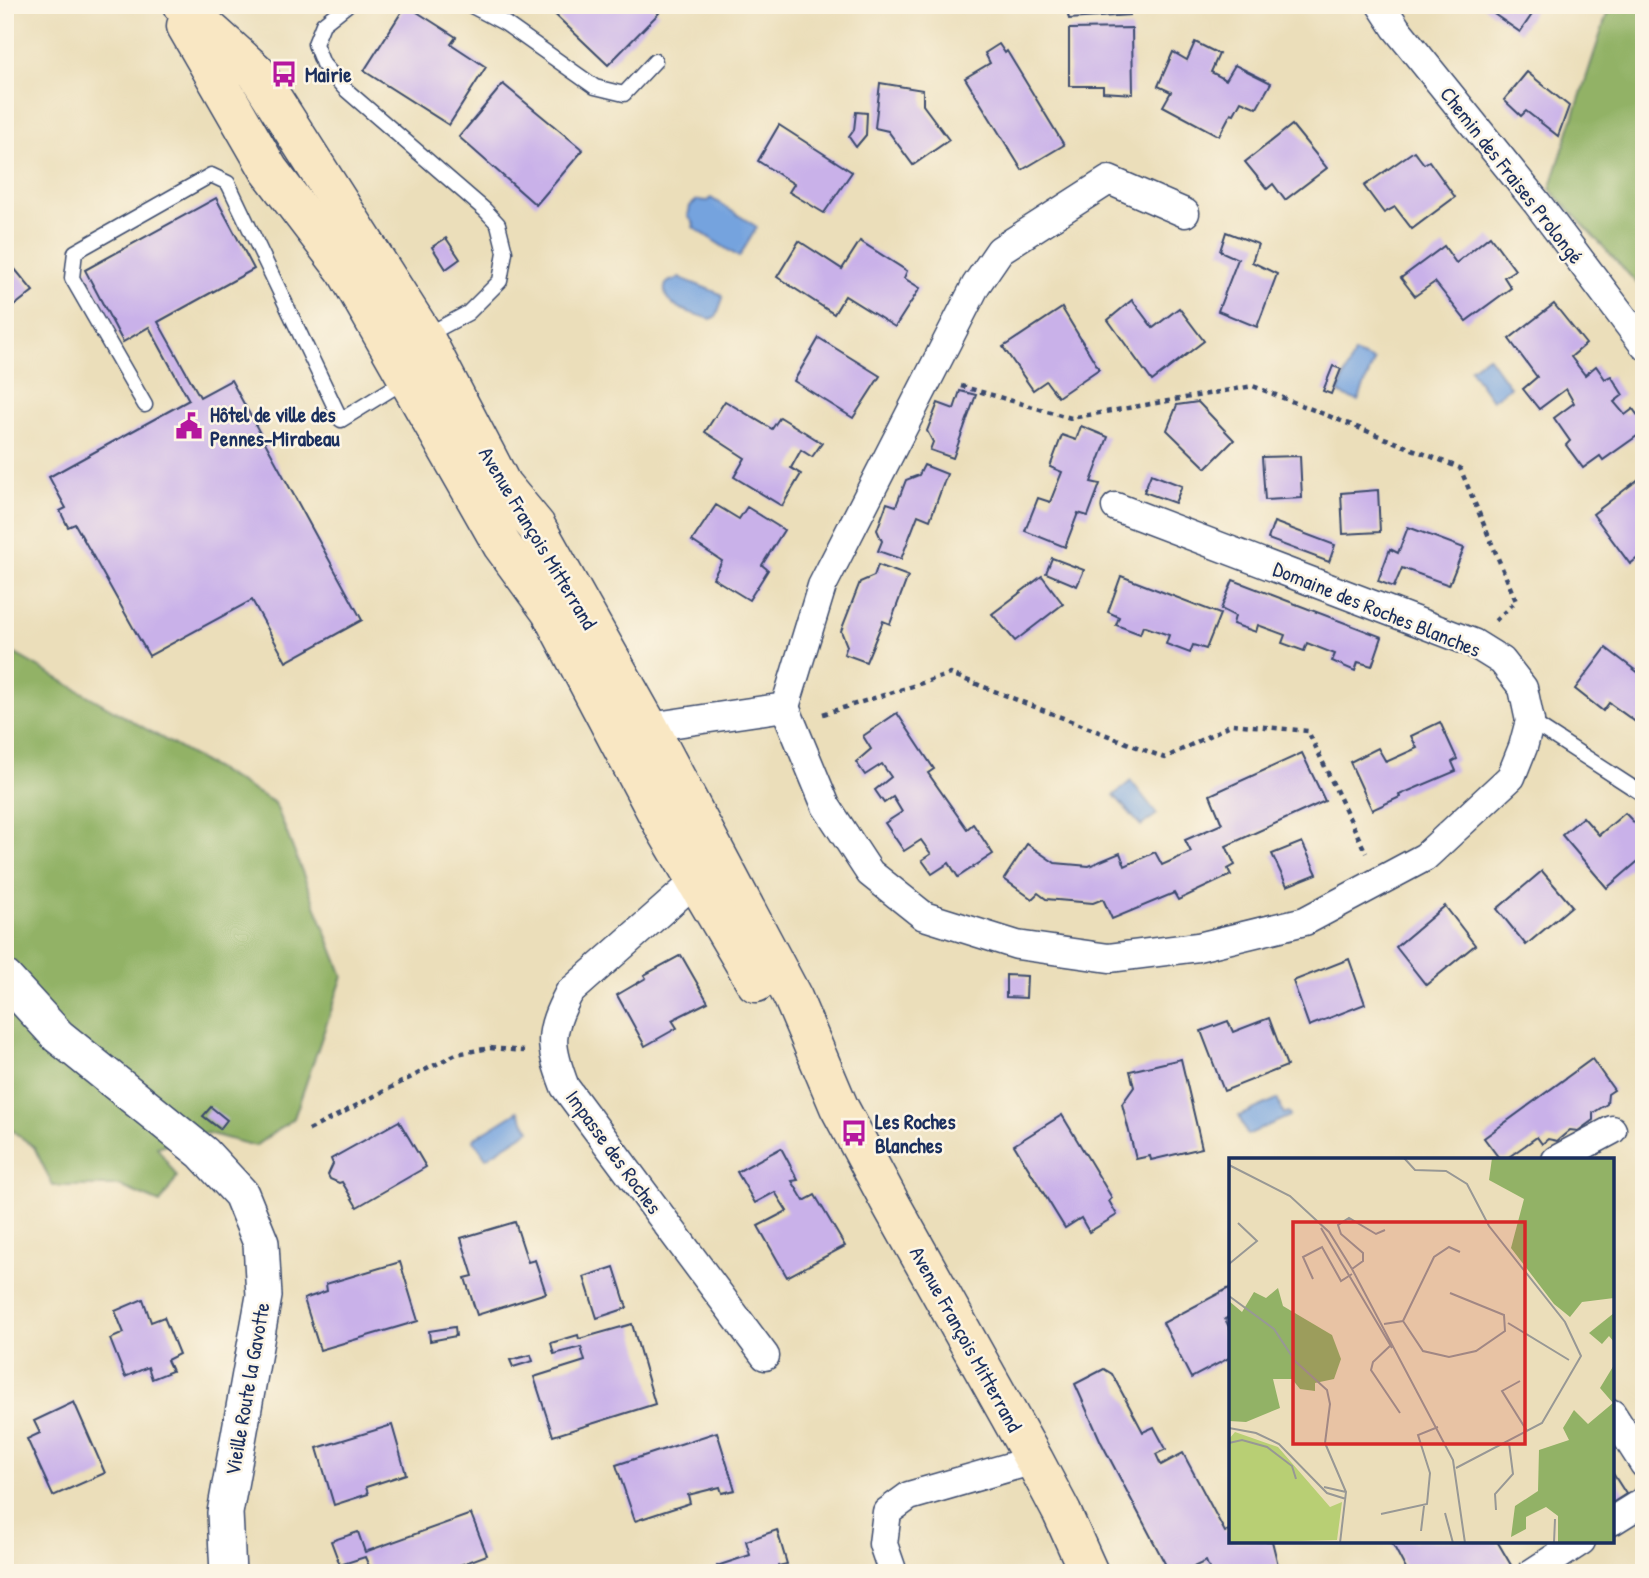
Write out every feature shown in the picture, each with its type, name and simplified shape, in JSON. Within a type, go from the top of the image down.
[{"type":"main road","name":"Avenue François Mitterrand","points":[[174,5],[222,84],[269,170],[346,271],[422,363],[502,545],[550,611],[663,825],[707,871],[793,998],[839,1107],[1034,1460],[1089,1573]]},
{"type":"main road","name":"Avenue François Mitterrand","points":[[182,5],[256,72],[422,363],[502,485],[536,526],[649,727],[707,871]]},
{"type":"street","name":"Chemin des Fraises Prolongé","points":[[1381,5],[1396,28],[1537,203],[1644,345]]},
{"type":"street","points":[[649,727],[789,715],[822,586],[976,285],[1000,250],[1109,180],[1185,214]]},
{"type":"street","name":"Domaine des Roches Blanches","points":[[789,715],[826,806],[870,873],[924,916],[1017,945],[1109,958],[1199,947],[1305,921],[1426,857],[1511,777],[1530,721],[1523,688],[1502,661],[1473,643],[1116,507]]},
{"type":"street","name":"Impasse des Roches","points":[[707,871],[569,993],[555,1020],[552,1054],[565,1087],[765,1356]]},
{"type":"street","name":"Vieille Route la Gavotte","points":[[5,978],[58,1036],[203,1153],[241,1194],[261,1243],[264,1296],[225,1513],[228,1573]]},
{"type":"street","points":[[1560,1158],[1612,1130]]},
{"type":"street","points":[[1614,1417],[1644,1464]]},
{"type":"street","points":[[893,1573],[883,1544],[887,1512],[909,1496],[1034,1460]]},
{"type":"street","points":[[1614,1520],[1644,1501]]},
{"type":"street","points":[[1535,1572],[1578,1543]]},
{"type":"lane","points":[[145,405],[72,278],[75,252],[211,175],[229,183],[341,419],[422,363],[500,281],[505,252],[498,224],[345,89],[323,64],[315,44],[323,24],[347,5]]},
{"type":"lane","points":[[470,5],[506,24],[595,87],[624,94],[655,61]]},
{"type":"lane","points":[[1530,721],[1644,795]]},
{"type":"path","points":[[930,376],[1071,418],[1253,386],[1460,468],[1516,601],[1473,643]]},
{"type":"path","points":[[789,715],[951,674],[1165,758],[1232,724],[1308,732],[1379,882]]},
{"type":"path","points":[[309,1130],[456,1054],[490,1048],[552,1054]]},
{"type":"green space","points":[[1610,5],[1644,5],[1644,291],[1550,189]]},
{"type":"green space","points":[[5,648],[275,803],[343,976],[294,1118],[255,1146],[207,1133],[157,1147],[177,1177],[160,1203],[120,1186],[53,1186],[34,1147],[5,1125]]},
{"type":"water","points":[[711,198],[757,227],[739,257],[693,227],[694,224],[688,216],[690,206],[697,200],[708,201]]},
{"type":"water","points":[[680,278],[721,294],[723,298],[716,317],[711,319],[691,313],[671,303],[665,292],[666,285]]},
{"type":"water","points":[[1354,353],[1374,361],[1358,401],[1338,393]]},
{"type":"water","points":[[1488,356],[1510,387],[1492,400],[1470,369]]},
{"type":"water","points":[[1131,781],[1157,814],[1141,826],[1114,795]]},
{"type":"water","points":[[1277,1099],[1284,1114],[1288,1112],[1290,1116],[1247,1135],[1239,1116]]},
{"type":"water","points":[[518,1111],[530,1130],[486,1158],[473,1139]]},
{"type":"building","points":[[406,5],[456,37],[451,44],[486,67],[449,125],[364,71]]},
{"type":"building","points":[[545,5],[650,5],[659,13],[608,65]]},
{"type":"building","points":[[1102,5],[1129,5],[1130,15],[1069,19],[1067,10]]},
{"type":"building","points":[[1481,5],[1528,5],[1535,10],[1520,32]]},
{"type":"building","points":[[1132,28],[1133,94],[1103,92],[1103,86],[1069,86],[1069,29]]},
{"type":"building","points":[[1195,42],[1219,54],[1211,72],[1226,80],[1235,65],[1271,83],[1257,108],[1241,101],[1219,136],[1163,106],[1171,92],[1158,86],[1173,52],[1187,60]]},
{"type":"building","points":[[999,44],[1005,53],[1007,51],[1064,145],[1022,170],[965,78],[990,63],[985,53]]},
{"type":"building","points":[[1527,72],[1569,106],[1558,136],[1526,111],[1521,116],[1504,100]]},
{"type":"building","points":[[880,83],[923,90],[923,105],[949,140],[913,165],[888,131],[875,128]]},
{"type":"building","points":[[503,84],[583,150],[536,205],[459,137]]},
{"type":"building","points":[[856,112],[867,113],[866,135],[856,147],[849,137],[854,130]]},
{"type":"building","points":[[779,125],[852,172],[824,213],[789,192],[794,184],[758,161]]},
{"type":"building","points":[[1292,125],[1327,168],[1285,200],[1273,184],[1267,189],[1245,162]]},
{"type":"building","points":[[1414,151],[1424,164],[1429,161],[1455,197],[1412,229],[1395,207],[1384,213],[1364,186]]},
{"type":"building","name":"Hôtel de ville des Pennes-Mirabeau","points":[[216,198],[254,269],[158,322],[200,397],[231,380],[362,620],[286,662],[252,600],[149,656],[75,524],[68,527],[60,511],[66,508],[49,477],[189,400],[149,327],[123,342],[85,270]]},
{"type":"building","points":[[1226,232],[1258,244],[1252,262],[1277,274],[1257,327],[1218,311],[1238,259],[1220,251]]},
{"type":"building","points":[[1490,236],[1515,270],[1504,277],[1511,288],[1466,321],[1435,282],[1415,296],[1401,278],[1444,246],[1456,263]]},
{"type":"building","points":[[446,238],[460,259],[446,269],[432,247]]},
{"type":"building","points":[[799,241],[842,269],[860,241],[907,271],[904,278],[920,288],[895,327],[845,296],[834,314],[777,277]]},
{"type":"building","points":[[5,257],[33,291],[5,313]]},
{"type":"building","points":[[1132,300],[1153,328],[1179,308],[1204,341],[1152,381],[1108,320]]},
{"type":"building","points":[[1554,304],[1586,344],[1571,357],[1585,375],[1596,366],[1605,379],[1611,376],[1623,395],[1614,402],[1625,415],[1633,409],[1644,424],[1644,431],[1603,460],[1600,456],[1583,468],[1566,445],[1570,441],[1554,418],[1574,403],[1566,389],[1539,409],[1523,389],[1537,377],[1509,339]]},
{"type":"building","points":[[1062,308],[1099,369],[1058,397],[1046,381],[1033,390],[1003,347]]},
{"type":"building","points":[[819,338],[880,376],[853,418],[794,381]]},
{"type":"building","points":[[1333,366],[1341,369],[1331,394],[1323,391]]},
{"type":"building","points":[[960,391],[976,395],[953,458],[930,450],[933,442],[927,431],[938,403],[954,409]]},
{"type":"building","points":[[725,401],[772,429],[780,417],[822,443],[812,457],[801,450],[791,468],[801,474],[782,506],[734,477],[745,458],[705,432]]},
{"type":"building","points":[[1198,402],[1234,440],[1206,468],[1167,430],[1177,405]]},
{"type":"building","points":[[1081,426],[1108,437],[1091,482],[1100,484],[1088,516],[1078,513],[1065,547],[1025,531],[1038,498],[1050,502],[1062,472],[1050,467],[1062,435],[1076,440]]},
{"type":"building","points":[[1300,456],[1302,498],[1265,500],[1262,457]]},
{"type":"building","points":[[924,465],[947,474],[930,520],[918,515],[901,559],[878,551],[882,541],[877,530],[887,503],[896,506],[906,480],[919,475]]},
{"type":"building","points":[[1151,474],[1182,486],[1175,503],[1144,492]]},
{"type":"building","points":[[1644,475],[1644,553],[1630,564],[1593,514]]},
{"type":"building","points":[[1378,490],[1380,532],[1343,534],[1341,493]]},
{"type":"building","points":[[716,505],[739,519],[747,507],[784,530],[762,565],[768,570],[749,600],[713,578],[722,561],[692,541]]},
{"type":"building","points":[[1274,522],[1335,545],[1329,562],[1268,539]]},
{"type":"building","points":[[1408,527],[1464,548],[1449,585],[1402,568],[1394,587],[1378,581],[1390,549],[1398,553]]},
{"type":"building","points":[[1052,558],[1084,570],[1077,586],[1046,573]]},
{"type":"building","points":[[878,565],[908,576],[890,624],[883,621],[866,662],[844,654],[847,646],[841,631],[860,582],[874,576]]},
{"type":"building","points":[[1042,576],[1063,604],[1015,641],[992,614]]},
{"type":"building","points":[[1121,576],[1220,614],[1206,649],[1193,645],[1190,653],[1166,644],[1169,635],[1143,626],[1140,634],[1116,625],[1119,617],[1108,612]]},
{"type":"building","points":[[1233,580],[1382,637],[1372,666],[1358,662],[1355,671],[1332,661],[1335,654],[1307,643],[1304,651],[1282,643],[1285,635],[1258,625],[1256,632],[1233,624],[1235,616],[1221,609]]},
{"type":"building","points":[[1606,648],[1644,677],[1644,728],[1609,703],[1603,711],[1575,689]]},
{"type":"building","points":[[897,713],[934,769],[928,773],[967,829],[973,824],[993,854],[958,877],[949,863],[932,874],[922,860],[931,854],[921,840],[904,851],[885,823],[902,812],[893,797],[884,803],[875,790],[891,777],[882,764],[865,775],[856,762],[871,749],[863,736]]},
{"type":"building","points":[[1440,722],[1457,759],[1452,762],[1456,771],[1399,795],[1400,797],[1372,810],[1350,762],[1378,748],[1386,762],[1417,748],[1411,736]]},
{"type":"building","points":[[1302,753],[1325,801],[1226,846],[1235,865],[1228,869],[1231,875],[1178,900],[1174,893],[1112,919],[1103,899],[1093,903],[1046,899],[1038,893],[1032,899],[1004,879],[1027,844],[1055,863],[1089,866],[1120,853],[1125,866],[1155,852],[1162,865],[1191,852],[1185,840],[1222,824],[1210,795]]},
{"type":"building","points":[[1625,813],[1644,833],[1644,856],[1607,888],[1562,835],[1583,817],[1599,835]]},
{"type":"building","points":[[1302,842],[1317,874],[1287,886],[1272,854]]},
{"type":"building","points":[[1542,871],[1572,906],[1526,945],[1497,909]]},
{"type":"building","points":[[1445,906],[1475,945],[1426,985],[1396,947]]},
{"type":"building","points":[[681,955],[708,1002],[672,1020],[677,1028],[645,1046],[617,995],[646,978],[644,975]]},
{"type":"building","points":[[1349,959],[1365,1004],[1309,1026],[1293,981]]},
{"type":"building","points":[[1006,975],[1027,976],[1026,998],[1006,997]]},
{"type":"building","points":[[1269,1018],[1287,1066],[1224,1091],[1201,1031],[1228,1021],[1233,1032]]},
{"type":"building","points":[[1181,1059],[1202,1148],[1151,1160],[1150,1156],[1136,1159],[1122,1104],[1134,1087],[1130,1071]]},
{"type":"building","points":[[1592,1059],[1614,1090],[1608,1094],[1607,1104],[1593,1113],[1593,1120],[1578,1131],[1570,1130],[1557,1141],[1548,1139],[1542,1144],[1537,1137],[1507,1158],[1499,1158],[1484,1138]]},
{"type":"building","points":[[211,1107],[227,1120],[220,1129],[203,1116]]},
{"type":"building","points":[[1062,1115],[1112,1198],[1109,1201],[1117,1215],[1089,1232],[1081,1218],[1065,1228],[1014,1145]]},
{"type":"building","points":[[399,1121],[426,1167],[357,1207],[342,1182],[330,1179],[328,1175],[333,1164],[331,1159]]},
{"type":"building","points":[[781,1148],[798,1180],[792,1181],[804,1201],[815,1195],[845,1246],[787,1277],[758,1226],[787,1211],[775,1192],[755,1203],[737,1172]]},
{"type":"building","points":[[515,1222],[528,1262],[535,1260],[546,1293],[477,1315],[465,1278],[473,1276],[461,1238]]},
{"type":"building","points":[[400,1262],[418,1321],[320,1350],[304,1299],[327,1291],[326,1284]]},
{"type":"building","points":[[614,1267],[627,1308],[597,1318],[584,1277]]},
{"type":"building","points":[[1229,1288],[1229,1317],[1225,1319],[1229,1327],[1229,1358],[1191,1378],[1163,1323]]},
{"type":"building","points":[[143,1299],[151,1322],[164,1317],[179,1354],[167,1360],[172,1371],[152,1379],[148,1367],[125,1377],[110,1339],[124,1333],[115,1311]]},
{"type":"building","points":[[632,1324],[655,1404],[553,1436],[534,1377],[585,1361],[581,1347],[554,1354],[551,1343],[578,1335],[579,1339]]},
{"type":"building","points":[[455,1327],[456,1336],[430,1341],[429,1331]]},
{"type":"building","points":[[531,1355],[533,1361],[513,1367],[510,1360]]},
{"type":"building","points":[[1104,1369],[1112,1374],[1143,1432],[1154,1427],[1166,1449],[1156,1454],[1161,1465],[1183,1453],[1225,1532],[1229,1530],[1229,1543],[1272,1543],[1280,1573],[1211,1573],[1206,1561],[1181,1573],[1170,1573],[1101,1442],[1075,1384]]},
{"type":"building","points":[[74,1402],[105,1473],[53,1496],[27,1439],[40,1433],[34,1421]]},
{"type":"building","points":[[392,1425],[406,1474],[366,1487],[368,1494],[334,1505],[317,1448]]},
{"type":"building","points":[[717,1432],[735,1490],[722,1493],[720,1487],[688,1495],[690,1503],[635,1521],[616,1465]]},
{"type":"building","points":[[1614,1475],[1626,1494],[1614,1502]]},
{"type":"building","points":[[471,1514],[487,1555],[439,1573],[372,1573],[365,1557],[340,1565],[331,1541],[358,1532],[365,1552]]},
{"type":"building","points":[[777,1530],[787,1564],[778,1566],[780,1573],[719,1573],[717,1566],[750,1555],[746,1541]]},
{"type":"building","points":[[1392,1543],[1498,1543],[1511,1565],[1499,1573],[1408,1573]]},
{"type":"place","name":"Mairie","points":[[284,74]]},
{"type":"place","name":"Hôtel de ville des Pennes-Mirabeau","points":[[189,426]]},
{"type":"place","name":"Les Roches Blanches","points":[[854,1133]]}]
